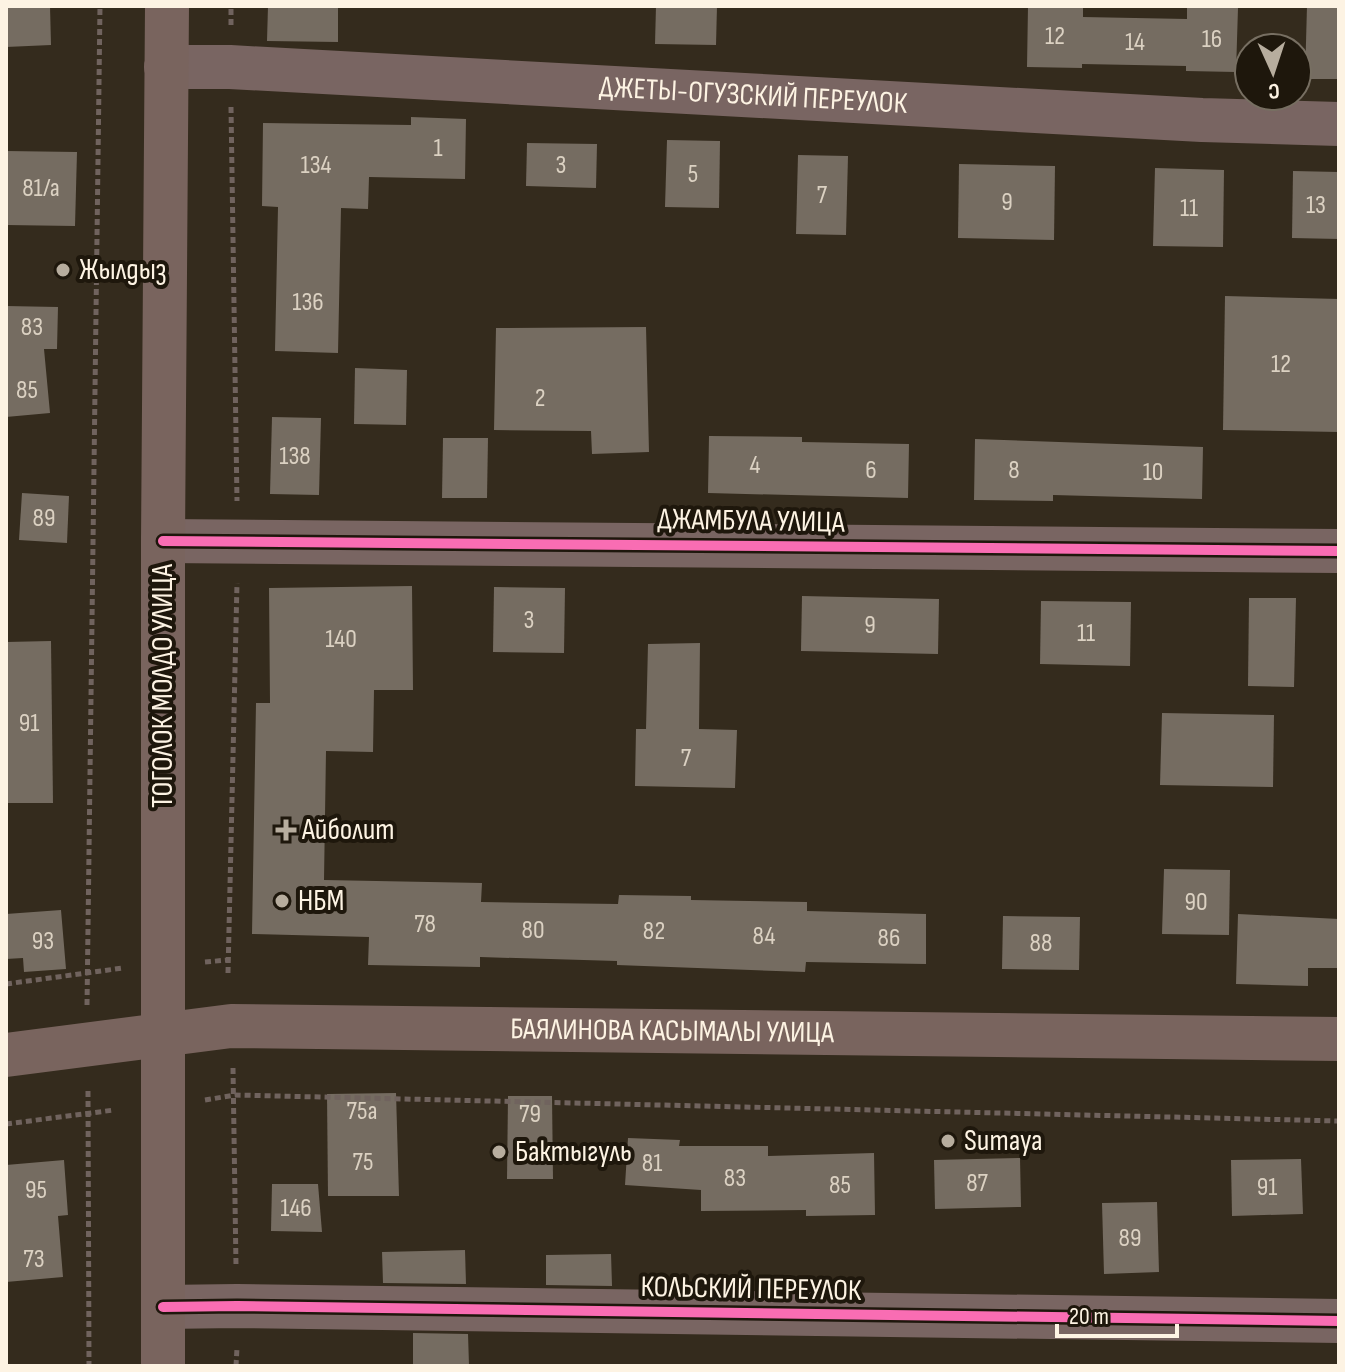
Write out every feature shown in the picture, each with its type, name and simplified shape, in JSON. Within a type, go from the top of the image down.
[{"type":"main road","name":"ТОГОЛОК МОЛДО УЛИЦА","points":[[163,1366],[163,541],[167,6]]},
{"type":"main road","name":"БАЯЛИНОВА КАСЫМАЛЫ УЛИЦА","points":[[6,1055],[231,1026],[1339,1039]]},
{"type":"street","name":"ДЖЕТЫ-ОГУЗСКИЙ ПЕРЕУЛОК","points":[[166,67],[230,67],[1170,119],[1339,124]]},
{"type":"street","name":"ДЖАМБУЛА УЛИЦА","points":[[163,541],[1339,551]]},
{"type":"street","name":"КОЛЬСКИЙ ПЕРЕУЛОК","points":[[163,1307],[1339,1321]]},
{"type":"path","points":[[86,1013],[89,973],[100,6]]},
{"type":"path","points":[[228,973],[238,540],[231,6]]},
{"type":"path","points":[[192,963],[228,960]]},
{"type":"path","points":[[6,984],[128,967]]},
{"type":"path","points":[[233,1063],[236,1366]]},
{"type":"path","points":[[88,1091],[89,1366]]},
{"type":"path","points":[[192,1103],[235,1095],[1339,1121]]},
{"type":"path","points":[[6,1124],[114,1110]]},
{"type":"building","points":[[6,6],[50,6],[51,45],[6,47]]},
{"type":"building","points":[[268,6],[338,6],[338,42],[267,41]]},
{"type":"building","points":[[656,6],[717,6],[716,45],[655,44]]},
{"type":"building","points":[[1028,6],[1083,6],[1083,17],[1187,19],[1187,7],[1238,8],[1237,32],[1233,32],[1233,72],[1186,71],[1186,66],[1082,64],[1082,68],[1027,67]]},
{"type":"building","points":[[1307,6],[1339,6],[1339,79],[1313,79],[1313,32],[1306,32]]},
{"type":"building","points":[[411,117],[466,119],[465,179],[369,177],[368,209],[341,208],[338,353],[275,351],[278,207],[262,206],[263,123],[411,125]]},
{"type":"building","points":[[667,140],[720,141],[719,208],[665,207]]},
{"type":"building","points":[[527,143],[597,144],[596,188],[526,186]]},
{"type":"building","points":[[6,151],[77,152],[75,226],[6,225]]},
{"type":"building","points":[[798,155],[848,156],[846,235],[796,234]]},
{"type":"building","points":[[959,164],[1055,166],[1054,240],[958,238]]},
{"type":"building","points":[[1155,168],[1224,170],[1223,247],[1153,246]]},
{"type":"building","points":[[1293,171],[1339,172],[1339,239],[1292,238]]},
{"type":"building","points":[[1225,296],[1339,299],[1339,432],[1223,430]]},
{"type":"building","points":[[6,306],[58,307],[57,349],[44,349],[50,413],[6,417]]},
{"type":"building","points":[[646,327],[649,452],[592,454],[591,431],[494,430],[496,328]]},
{"type":"building","points":[[355,368],[407,370],[406,425],[354,424]]},
{"type":"building","points":[[272,417],[321,418],[319,495],[270,494]]},
{"type":"building","points":[[709,436],[802,437],[802,442],[909,444],[908,498],[708,493]]},
{"type":"building","points":[[443,438],[488,438],[487,498],[442,498]]},
{"type":"building","points":[[975,439],[1203,447],[1202,499],[1053,495],[1053,501],[974,500]]},
{"type":"building","points":[[22,493],[69,496],[67,543],[19,540]]},
{"type":"building","points":[[412,586],[413,690],[374,690],[373,752],[326,751],[324,880],[482,883],[481,902],[618,904],[619,895],[691,896],[691,900],[807,902],[807,911],[926,914],[926,964],[806,962],[805,972],[480,957],[480,967],[368,965],[369,937],[252,934],[256,703],[270,703],[269,588]]},
{"type":"building","points":[[494,587],[565,588],[564,653],[493,652]]},
{"type":"building","points":[[802,596],[939,599],[938,654],[801,651]]},
{"type":"building","points":[[1249,598],[1296,598],[1294,687],[1248,686]]},
{"type":"building","points":[[1041,601],[1131,602],[1130,666],[1040,664]]},
{"type":"building","points":[[51,641],[53,803],[6,803],[6,642]]},
{"type":"building","points":[[700,643],[699,729],[737,730],[735,788],[635,786],[636,729],[646,729],[648,644]]},
{"type":"building","points":[[1162,713],[1274,715],[1273,787],[1160,785]]},
{"type":"building","points":[[1164,869],[1230,870],[1229,935],[1162,934]]},
{"type":"building","points":[[61,910],[66,969],[24,972],[23,958],[6,959],[6,914]]},
{"type":"building","points":[[1238,914],[1339,919],[1339,968],[1308,968],[1308,986],[1236,984]]},
{"type":"building","points":[[1003,916],[1080,917],[1079,970],[1002,969]]},
{"type":"building","points":[[396,1093],[399,1196],[328,1196],[327,1094]]},
{"type":"building","points":[[508,1096],[552,1096],[553,1179],[507,1179]]},
{"type":"building","points":[[628,1138],[680,1140],[679,1146],[768,1146],[768,1156],[874,1153],[875,1215],[806,1216],[806,1210],[701,1211],[701,1190],[625,1185]]},
{"type":"building","points":[[1020,1158],[1021,1207],[935,1209],[934,1160]]},
{"type":"building","points":[[1301,1159],[1303,1214],[1232,1216],[1231,1160]]},
{"type":"building","points":[[64,1160],[68,1215],[58,1216],[63,1277],[6,1282],[6,1165]]},
{"type":"building","points":[[272,1184],[318,1184],[322,1232],[271,1231]]},
{"type":"building","points":[[1157,1202],[1159,1272],[1104,1274],[1102,1203]]},
{"type":"building","points":[[465,1250],[466,1284],[383,1283],[382,1252]]},
{"type":"building","points":[[611,1254],[612,1286],[546,1285],[546,1255]]},
{"type":"building","points":[[413,1333],[468,1334],[469,1366],[413,1366]]},
{"type":"cycle path","points":[[163,541],[1339,551]]},
{"type":"cycle path","points":[[163,1307],[1339,1321]]},
{"type":"place","name":"Жылдыз","points":[[63,270]]},
{"type":"place","name":"Айболит","points":[[286,830]]},
{"type":"place","name":"НБМ","points":[[282,901]]},
{"type":"place","name":"Sumaya","points":[[948,1141]]},
{"type":"place","name":"Бактыгуль","points":[[499,1152]]}]
